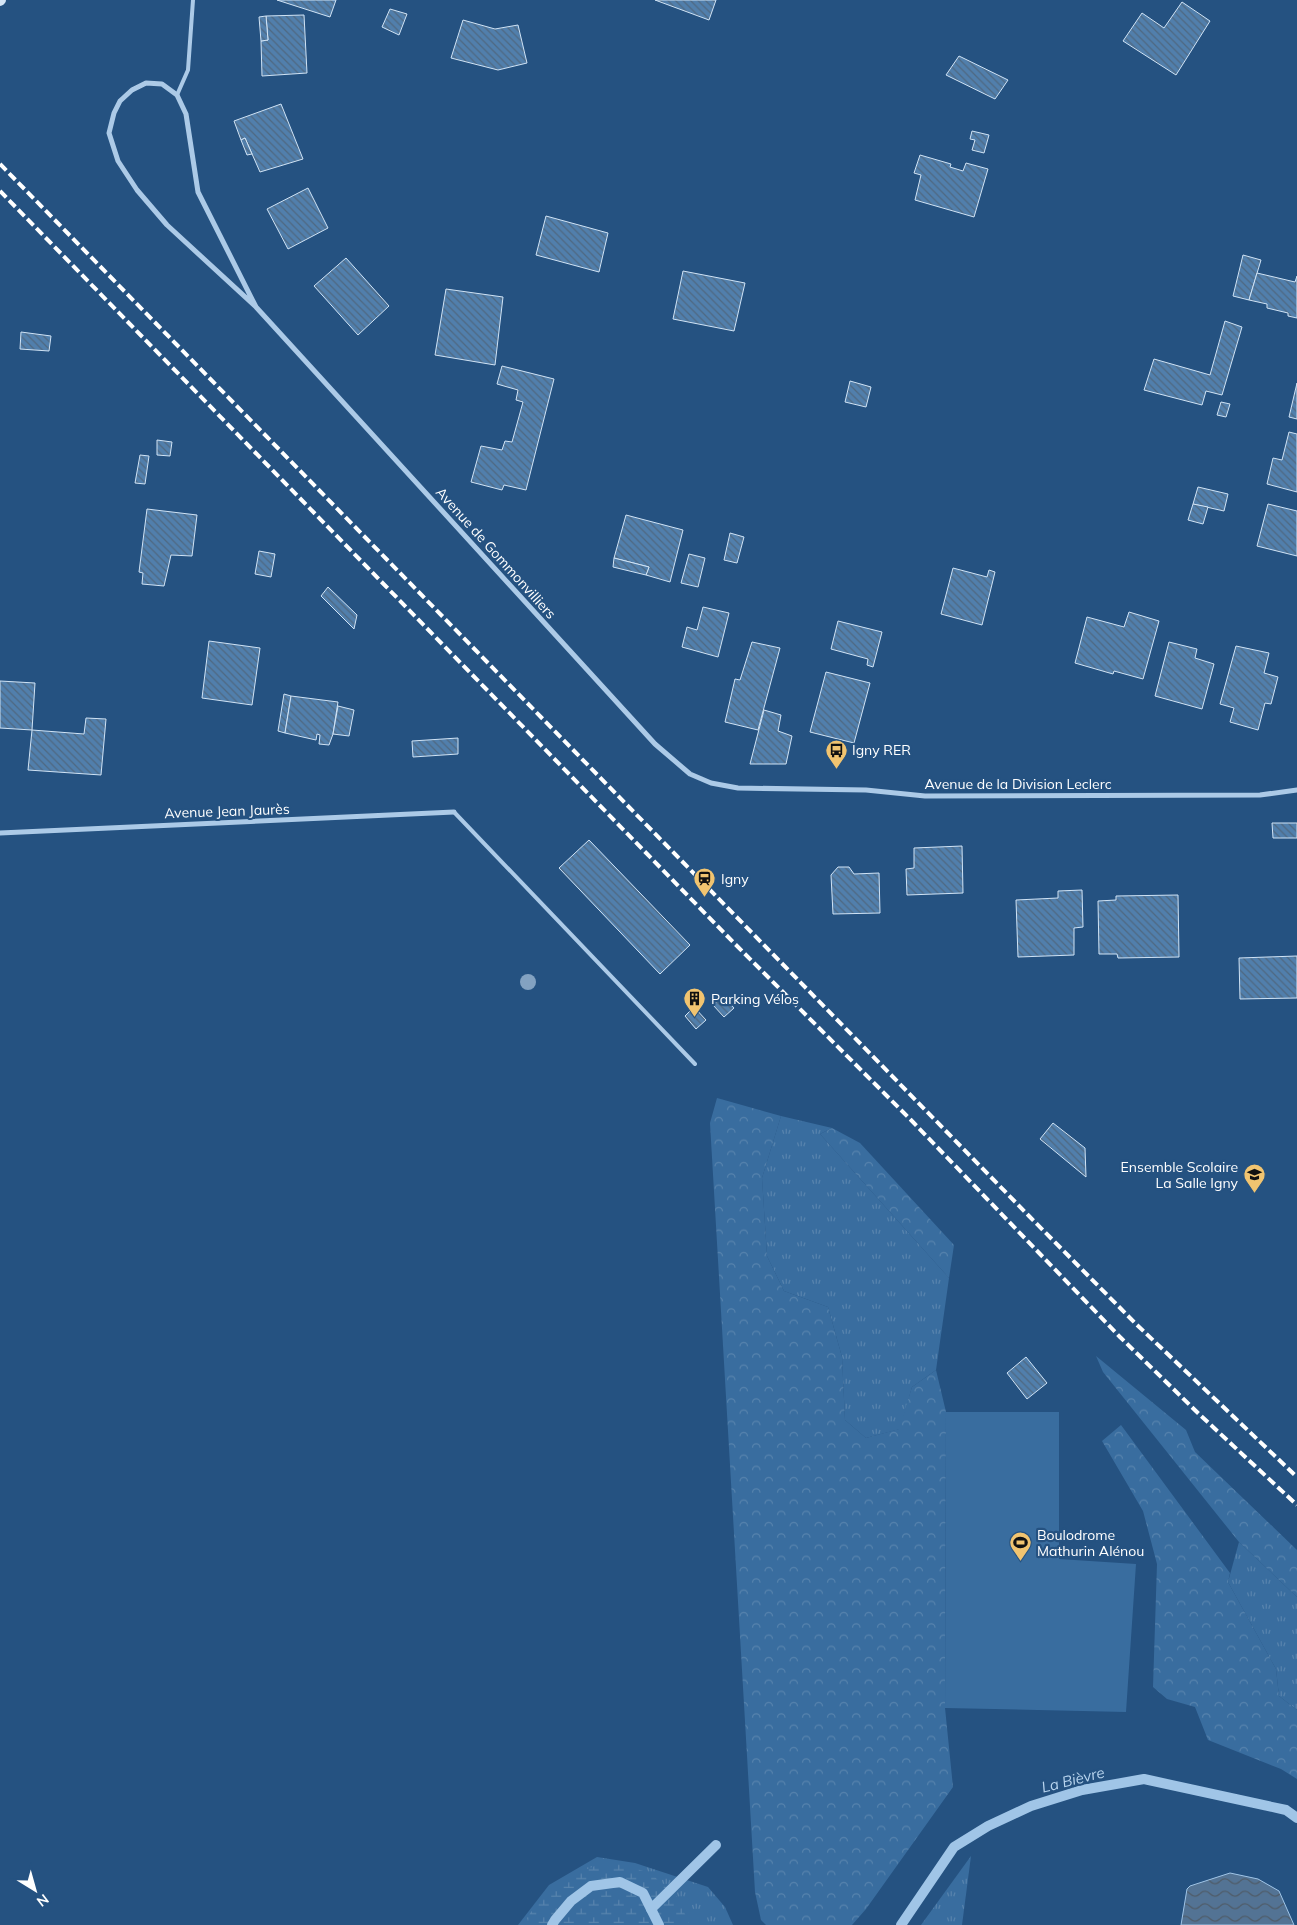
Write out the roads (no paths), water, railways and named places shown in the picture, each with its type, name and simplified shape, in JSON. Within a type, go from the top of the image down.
[{"type":"street","name":"Avenue de Gommonvilliers","points":[[256,307],[198,192],[186,114],[177,95],[162,84],[146,83],[132,90],[120,101],[114,113],[109,134],[118,161],[137,190],[167,225],[256,307],[655,744],[690,774],[710,783],[738,788]]},
{"type":"street","name":"Avenue de la Division Leclerc","points":[[738,788],[866,790],[925,796],[1260,795],[1297,790]]},
{"type":"street","name":"Avenue Jean Jaurès","points":[[0,832],[454,812]]},
{"type":"lane","points":[[177,95],[188,70],[193,0]]},
{"type":"lane","points":[[454,812],[695,1064]]},
{"type":"water","points":[[1230,1873],[1258,1879],[1279,1891],[1294,1925],[1181,1925],[1187,1889],[1190,1886]]},
{"type":"waterway","name":"La Bièvre","points":[[901,1925],[954,1847],[988,1826],[1031,1806],[1082,1790],[1144,1779],[1286,1810],[1297,1818]]},
{"type":"waterway","points":[[651,1909],[716,1845]]},
{"type":"waterway","name":"La Bièvre","points":[[552,1925],[571,1901],[591,1886],[620,1882],[643,1893],[659,1925]]},
{"type":"railway","points":[[0,164],[1029,1216],[1135,1323],[1297,1477]]},
{"type":"railway","points":[[0,191],[734,943],[911,1120],[1120,1337],[1297,1505]]},
{"type":"place","name":"Igny RER","points":[[836,769]]},
{"type":"place","name":"Igny","points":[[705,898]]},
{"type":"place","name":"Parking Vélos","points":[[695,1018]]},
{"type":"place","name":"Ensemble Scolaire La Salle Igny","points":[[1254,1194]]},
{"type":"place","name":"Boulodrome Mathurin Alénou","points":[[1021,1562]]}]
